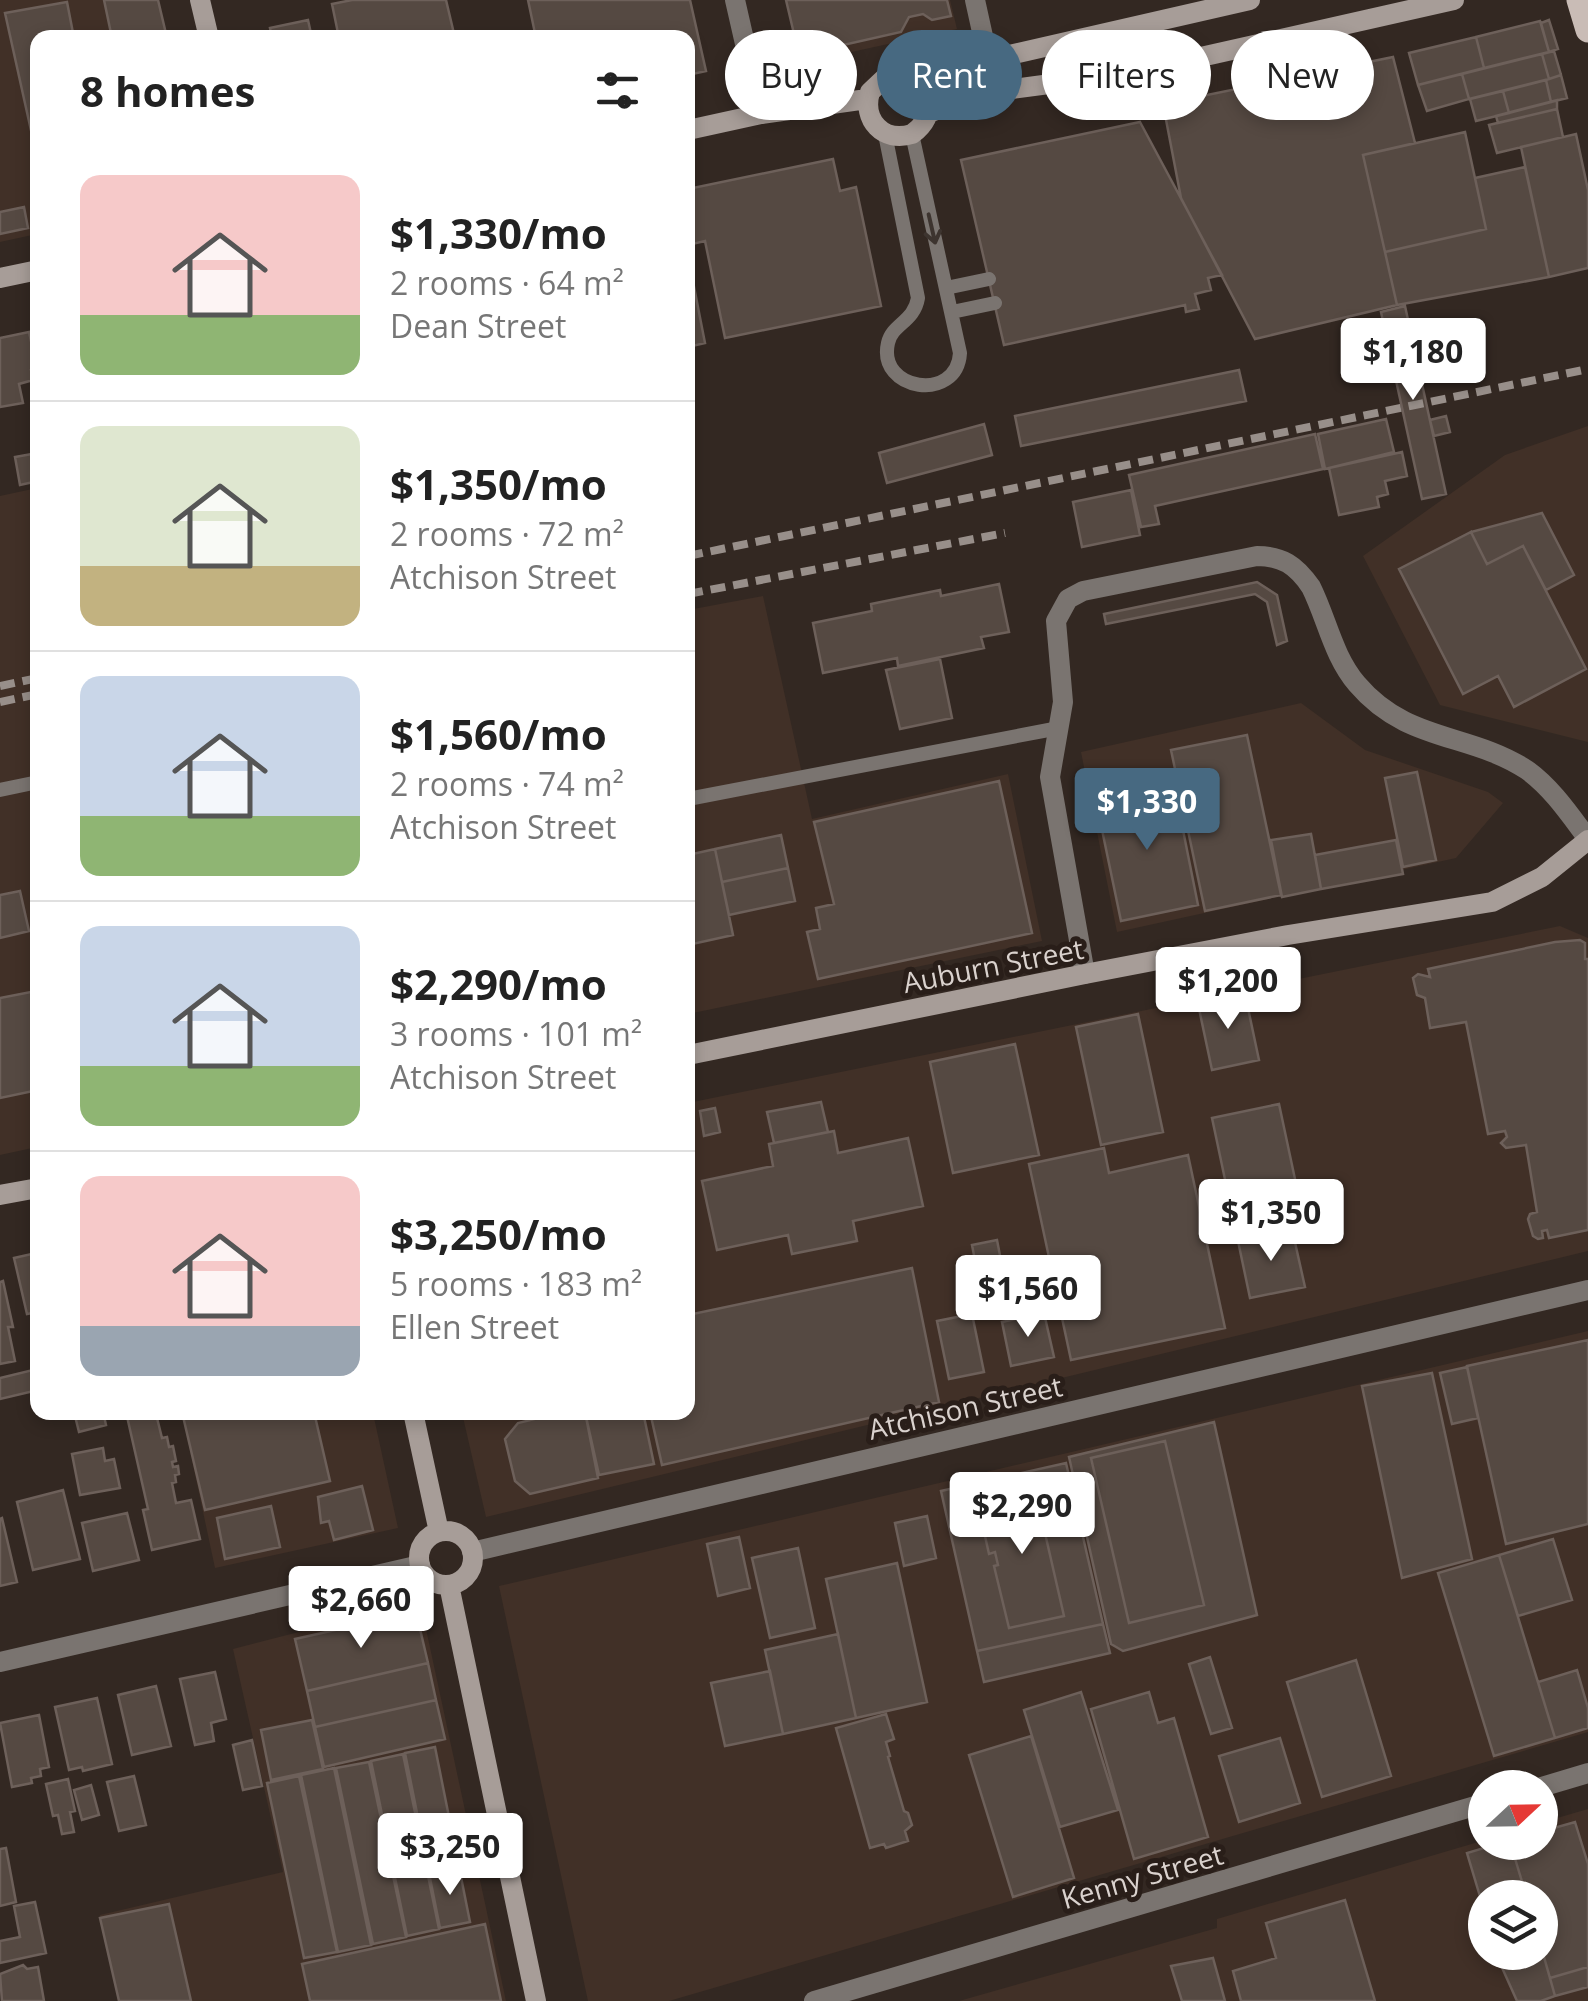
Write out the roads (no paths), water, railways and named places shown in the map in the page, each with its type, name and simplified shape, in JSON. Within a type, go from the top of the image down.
[{"type":"main road","points":[[1579,0],[1588,30]]},
{"type":"street","points":[[200,0],[206,30]]},
{"type":"street","points":[[734,0],[741,30]]},
{"type":"street","points":[[975,0],[982,30]]},
{"type":"street","points":[[1022,51],[1250,0]]},
{"type":"street","points":[[1022,88],[1125,74],[1454,0]]},
{"type":"street","points":[[877,85],[868,100],[870,119],[885,134],[904,137],[912,134],[923,120]]},
{"type":"street","points":[[857,101],[868,100]]},
{"type":"street","points":[[695,128],[734,120]]},
{"type":"street","points":[[0,278],[30,272]]},
{"type":"street","points":[[1085,974],[1050,778],[1062,687],[1056,620],[1063,605],[1074,595],[1257,556],[1283,559],[1310,586],[1344,666],[1368,696],[1413,727],[1497,755],[1530,772],[1563,806],[1588,840]]},
{"type":"street","name":"Auburn Street","points":[[695,1054],[1288,935],[1492,902],[1542,877],[1588,840]]},
{"type":"street","points":[[0,1196],[30,1190]]},
{"type":"street","name":"Atchison Street","points":[[472,1552],[1588,1290]]},
{"type":"street","points":[[415,1420],[439,1532]]},
{"type":"street","points":[[439,1532],[461,1535],[472,1552],[468,1575],[449,1585],[427,1577],[420,1564],[423,1544],[439,1532]]},
{"type":"street","points":[[0,1662],[420,1564]]},
{"type":"street","points":[[449,1585],[536,2001]]},
{"type":"street","points":[[1558,1782],[1588,1772]]},
{"type":"street","name":"Kenny Street","points":[[814,2001],[1468,1808]]},
{"type":"lane","points":[[885,134],[918,292],[911,318],[892,333],[887,346],[893,368],[902,380],[916,386],[949,378],[958,368],[960,354],[912,134]]},
{"type":"lane","points":[[946,288],[989,280]]},
{"type":"lane","points":[[952,312],[995,303]]},
{"type":"lane","points":[[695,798],[1059,728]]},
{"type":"lane","points":[[0,790],[30,784]]},
{"type":"railway","points":[[695,555],[1588,369]]},
{"type":"railway","points":[[695,593],[1005,533]]},
{"type":"railway","points":[[0,686],[30,680]]},
{"type":"railway","points":[[0,702],[30,696]]}]
